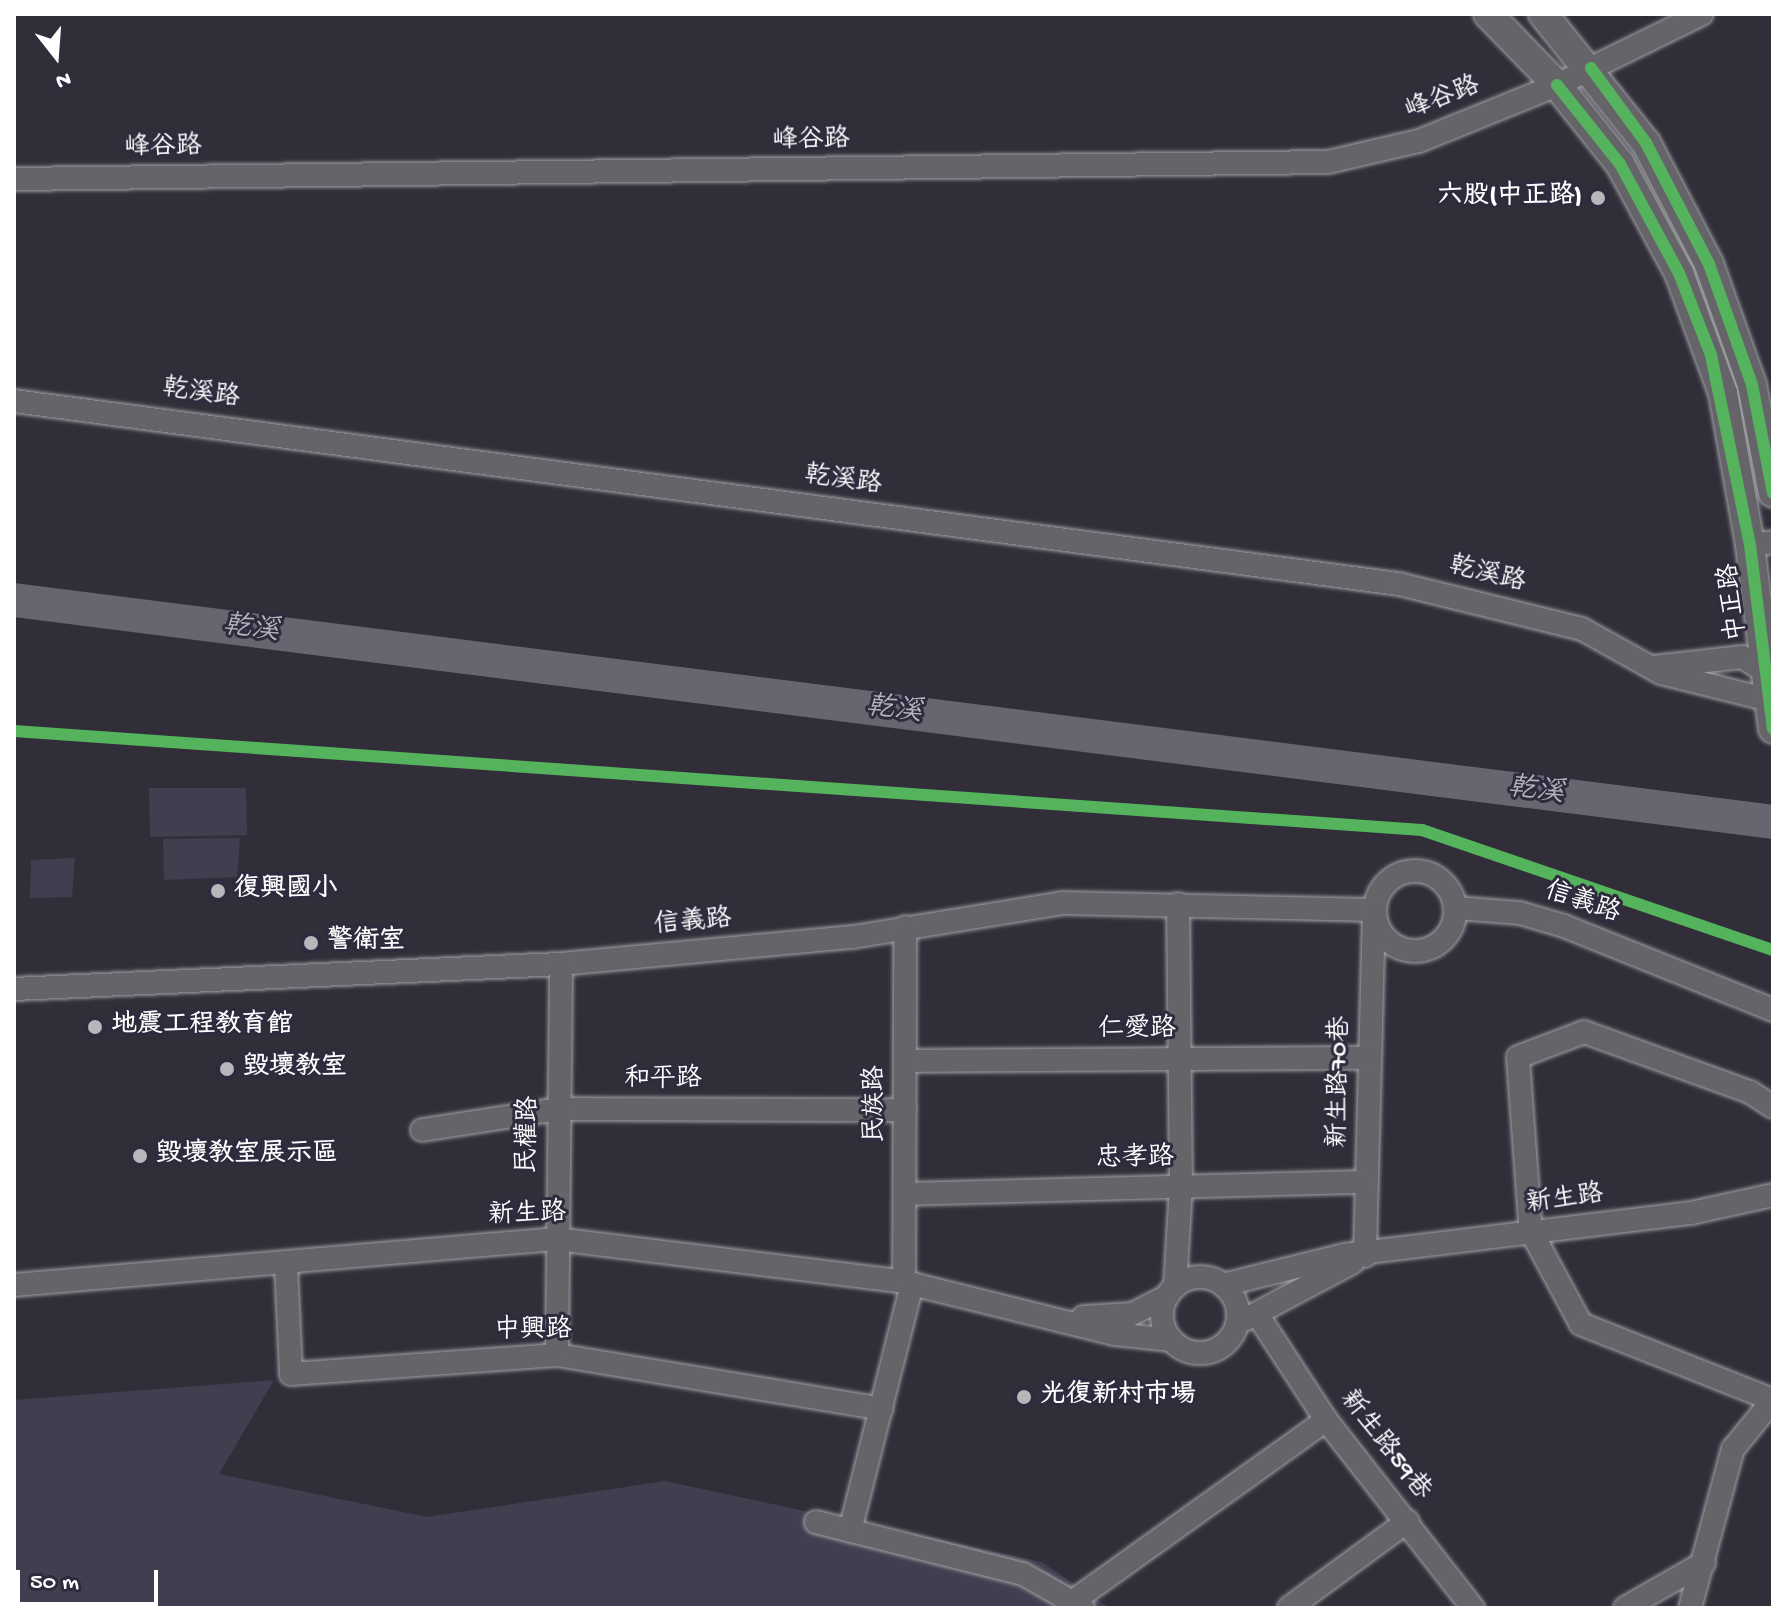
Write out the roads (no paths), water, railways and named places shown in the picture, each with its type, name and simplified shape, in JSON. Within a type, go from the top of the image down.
[{"type":"main road","name":"中正路","points":[[1488,14],[1557,85],[1620,164],[1679,273],[1723,393],[1762,543],[1773,729]]},
{"type":"main road","points":[[1543,14],[1591,68],[1646,143],[1709,264],[1752,385],[1773,493]]},
{"type":"street","name":"峰谷路","points":[[14,179],[1328,162],[1419,141],[1557,85],[1702,14]]},
{"type":"street","name":"乾溪路","points":[[14,401],[1399,584],[1582,629],[1651,667],[1708,688],[1770,686]]},
{"type":"street","points":[[1651,667],[1742,657],[1770,686]]},
{"type":"street","points":[[1408,871],[1421,871],[1445,884],[1456,908],[1449,934],[1427,950],[1414,952],[1390,944],[1381,934],[1374,910],[1384,885],[1408,871]]},
{"type":"street","name":"信義路","points":[[14,989],[561,964],[853,937],[1062,903],[1374,910]]},
{"type":"street","points":[[1172,1340],[1162,1318],[1171,1292],[1181,1187],[1178,904]]},
{"type":"street","name":"信義路","points":[[1456,908],[1520,913],[1564,926],[1773,1010]]},
{"type":"street","name":"新生路70巷","points":[[1365,1256],[1374,910]]},
{"type":"street","name":"民族路","points":[[850,1531],[882,1409],[908,1283],[905,927]]},
{"type":"street","name":"民權路","points":[[557,1355],[561,964]]},
{"type":"street","points":[[1690,1608],[1733,1449],[1773,1400],[1581,1324],[1531,1234],[1518,1057],[1584,1032],[1750,1092],[1773,1107]]},
{"type":"street","name":"仁愛路","points":[[905,1061],[1370,1058]]},
{"type":"street","name":"和平路","points":[[422,1130],[559,1109],[905,1110]]},
{"type":"street","name":"忠孝路","points":[[905,1194],[1367,1182]]},
{"type":"street","name":"新生路","points":[[1038,1314],[1118,1317],[1195,1278],[1223,1285],[1344,1255],[1365,1256],[1691,1213],[1773,1195]]},
{"type":"street","name":"新生路","points":[[14,1285],[556,1239],[908,1283],[1114,1334],[1172,1340],[1204,1353],[1226,1343],[1247,1318],[1365,1256]]},
{"type":"street","name":"中興路","points":[[286,1264],[291,1374],[557,1355],[882,1409]]},
{"type":"street","points":[[1223,1285],[1247,1318]]},
{"type":"street","name":"新生路59巷","points":[[1247,1318],[1473,1608]]},
{"type":"street","points":[[816,1522],[1023,1574],[1078,1605],[1326,1420]]},
{"type":"street","points":[[1289,1608],[1408,1521]]},
{"type":"street","points":[[1625,1608],[1704,1563]]},
{"type":"waterway","name":"乾溪","points":[[14,600],[1773,822]]},
{"type":"place","name":"六股(中正路)","points":[[1598,198]]},
{"type":"place","name":"復興國小","points":[[218,891]]},
{"type":"place","name":"警衛室","points":[[311,943]]},
{"type":"place","name":"地震工程教育館","points":[[95,1027]]},
{"type":"place","name":"毀壞教室","points":[[227,1069]]},
{"type":"place","name":"毀壞教室展示區","points":[[140,1156]]},
{"type":"place","name":"光復新村市場","points":[[1024,1397]]}]
